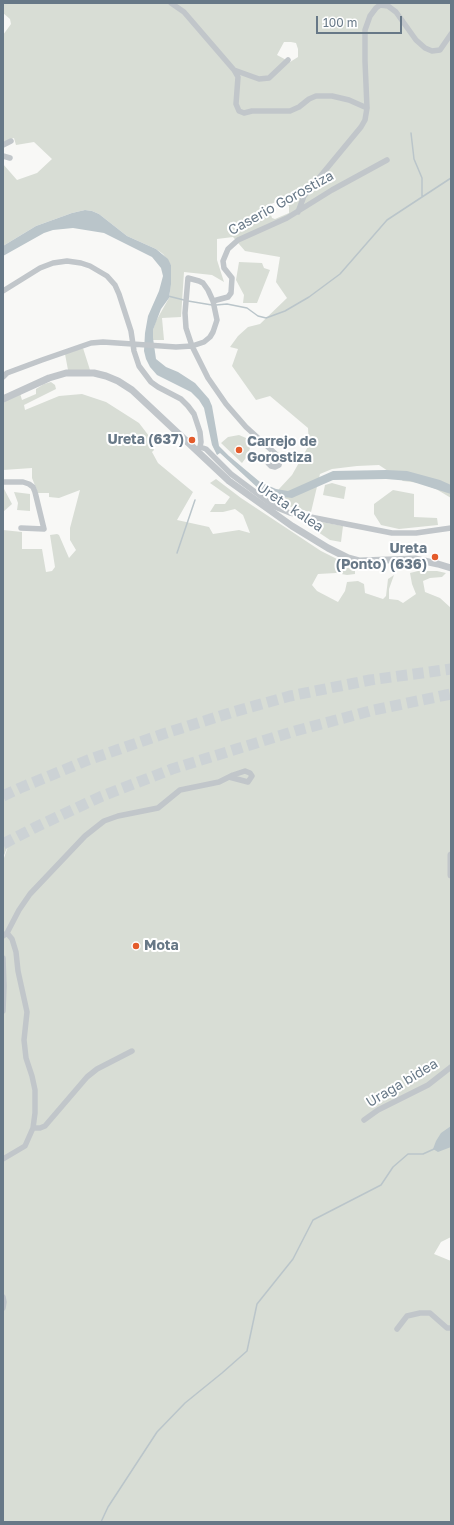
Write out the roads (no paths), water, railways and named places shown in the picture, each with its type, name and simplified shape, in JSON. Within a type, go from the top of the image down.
[{"type":"street","points":[[171,3],[184,12],[234,70],[238,77],[236,104],[239,111],[244,113],[252,111],[290,111],[299,107],[308,98],[316,96],[332,96],[349,100],[367,108]]},
{"type":"street","points":[[298,212],[304,196],[361,127],[365,120],[367,108],[365,30],[370,16],[376,8],[380,5],[388,6],[396,12],[416,40],[432,51],[440,50],[451,34]]},
{"type":"street","points":[[234,70],[259,79],[269,78],[288,60]]},
{"type":"street","points":[[3,145],[11,141]]},
{"type":"street","points":[[3,156],[10,158]]},
{"type":"street","name":"Caserio Gorostiza","points":[[213,301],[228,297],[231,293],[232,278],[224,268],[223,261],[228,248],[238,240],[298,212],[332,190],[387,160]]},
{"type":"street","points":[[3,291],[40,268],[53,263],[67,261],[90,266],[107,276],[115,285],[131,331],[139,366],[145,375],[158,387],[181,399],[194,414],[200,432],[199,449]]},
{"type":"street","points":[[3,377],[7,373],[91,343],[103,342],[170,347],[192,346],[204,342],[210,337],[216,327],[217,320],[213,301],[203,283],[188,278],[185,304],[186,328],[192,346],[208,378],[226,404],[276,455]]},
{"type":"street","name":"Ureta kalea","points":[[4,398],[48,378],[66,373],[94,373],[106,376],[132,390],[199,449],[228,481],[292,526],[328,548],[348,558],[359,561],[415,559],[451,568]]},
{"type":"street","name":"Ureta kalea","points":[[199,449],[206,449],[231,474],[275,507],[290,513],[392,533],[416,533],[451,528]]},
{"type":"street","points":[[3,482],[23,482],[29,484],[35,492],[44,529],[21,528]]},
{"type":"street","points":[[3,1159],[25,1146],[33,1128],[36,1113],[35,1090],[26,1058],[24,1040],[27,1012],[18,971],[16,952],[12,939],[5,934],[18,910],[30,894],[85,836],[104,821],[118,816],[158,808],[180,790],[219,782],[229,777]]},
{"type":"street","points":[[451,855],[451,875]]},
{"type":"street","points":[[3,958],[3,1011]]},
{"type":"street","points":[[33,1128],[45,1126],[87,1077],[97,1069],[132,1051]]},
{"type":"street","name":"Uraga bidea","points":[[364,1120],[378,1110],[428,1085],[451,1067]]},
{"type":"street","points":[[3,1297],[3,1308]]},
{"type":"street","points":[[398,1329],[407,1316],[420,1313],[430,1313],[446,1328],[451,1328]]},
{"type":"waterway","points":[[411,133],[414,159],[422,178],[422,197]]},
{"type":"waterway","points":[[216,305],[227,304],[247,308],[258,316],[266,318],[285,311],[309,297],[340,274],[387,220],[451,178]]},
{"type":"waterway","points":[[168,296],[184,300]]},
{"type":"waterway","points":[[188,301],[212,305]]},
{"type":"waterway","points":[[177,553],[195,500]]},
{"type":"waterway","points":[[101,1522],[108,1507],[157,1432],[185,1403],[247,1351],[257,1304],[293,1259],[313,1220],[381,1185],[393,1167],[408,1154],[423,1154],[434,1149]]},
{"type":"tunnel","points":[[3,796],[88,760],[233,712],[290,696],[370,680],[451,669]]},
{"type":"tunnel","points":[[3,844],[100,797],[172,769],[295,731],[374,710],[451,694]]},
{"type":"place","name":"Ureta (637)","points":[[192,440]]},
{"type":"place","name":"Carrejo de Gorostiza","points":[[239,450]]},
{"type":"place","name":"Ureta (Ponto) (636)","points":[[435,557]]},
{"type":"place","name":"Mota","points":[[136,946]]}]
